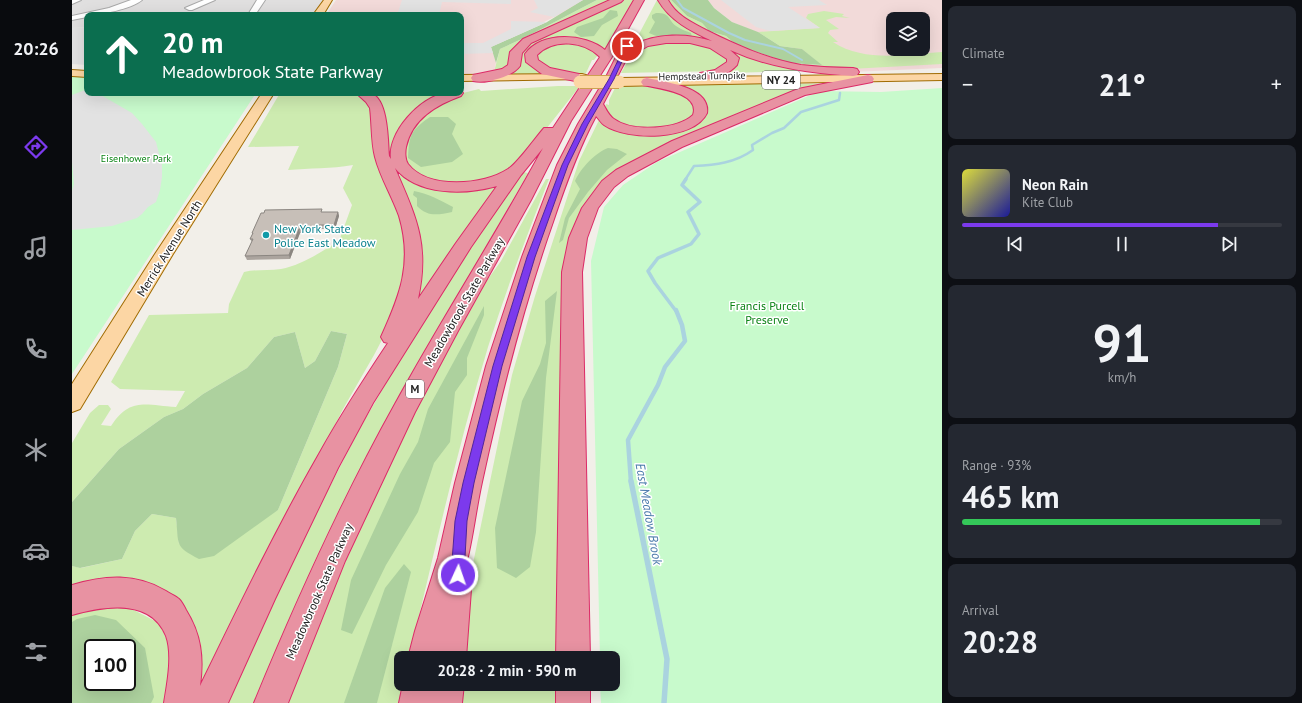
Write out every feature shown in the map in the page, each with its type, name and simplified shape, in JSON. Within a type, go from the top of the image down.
[{"type":"highway","points":[[477,78],[500,74],[509,70],[514,66],[516,52],[527,41],[618,0]]},
{"type":"highway","name":"Meadowbrook State Parkway","points":[[271,703],[332,556],[403,411],[447,331],[523,200],[583,86],[606,56],[640,0]]},
{"type":"highway","points":[[663,0],[668,8],[682,21],[712,38],[748,54],[776,63],[800,68],[861,76]]},
{"type":"highway","name":"Meadowbrook State Parkway","points":[[427,651],[453,558],[468,483],[497,366],[531,257],[565,165],[583,86],[622,56],[635,31]]},
{"type":"highway","points":[[622,56],[643,44],[672,40],[695,41],[715,46],[727,52],[733,58],[733,64],[728,69],[704,76]]},
{"type":"highway","points":[[606,56],[594,46],[571,42],[545,45],[537,48],[531,54],[532,62],[542,69],[583,86],[603,117],[619,127],[652,131],[681,128],[697,119],[701,112],[701,107],[693,96],[678,89],[647,82]]},
{"type":"highway","points":[[573,651],[572,272],[578,238],[590,208],[608,184],[622,173],[677,144],[802,92],[861,76]]},
{"type":"highway","points":[[464,92],[516,83]]},
{"type":"highway","points":[[210,703],[264,588],[321,475],[365,397],[462,247],[515,172],[583,86]]},
{"type":"highway","points":[[365,397],[385,354],[408,298],[414,261],[411,231],[407,216],[382,156],[377,108],[371,99],[366,96]]},
{"type":"highway","points":[[449,96],[424,109],[403,131],[399,141],[397,154],[401,165],[408,174],[417,179],[446,186],[483,185],[515,172]]},
{"type":"highway","points":[[450,651],[457,588],[461,521]]},
{"type":"highway","points":[[72,600],[93,594],[134,593],[150,599],[168,610],[182,633],[186,665],[180,703]]},
{"type":"highway","points":[[416,703],[419,691]]},
{"type":"highway","points":[[445,703],[446,691]]},
{"type":"highway","points":[[573,691],[573,703]]},
{"type":"main road","points":[[320,12],[328,0]]},
{"type":"main road","points":[[72,66],[84,67]]},
{"type":"main road","name":"Hempstead Turnpike","points":[[620,80],[647,82],[861,76],[942,68]]},
{"type":"main road","points":[[72,73],[84,74]]},
{"type":"main road","name":"Hempstead Turnpike","points":[[464,83],[516,83],[583,86],[620,80],[704,76],[942,77]]},
{"type":"main road","name":"Hempstead Turnpike","points":[[464,78],[583,86]]},
{"type":"main road","name":"Merrick Avenue North","points":[[72,403],[164,254],[266,96]]},
{"type":"street","points":[[72,2],[77,0]]},
{"type":"street","points":[[102,12],[138,0]]},
{"type":"street","points":[[189,8],[211,0]]},
{"type":"street","points":[[254,12],[261,0]]},
{"type":"street","points":[[72,18],[84,16]]},
{"type":"shaded area","points":[[72,0],[327,0],[319,12],[84,12],[84,27],[72,28]]},
{"type":"shaded area","points":[[336,0],[583,0],[569,10],[491,47],[496,63],[494,72],[464,75],[464,12],[328,12]]},
{"type":"shaded area","points":[[402,0],[511,0],[511,4],[442,2],[440,12],[398,12]]},
{"type":"shaded area","points":[[534,0],[583,0],[554,17],[530,12],[538,8]]},
{"type":"shaded area","points":[[708,0],[942,0],[942,68],[852,72],[732,22],[714,8]]},
{"type":"shaded area","points":[[721,0],[819,0],[827,5],[788,7],[820,28],[770,31],[756,27]]},
{"type":"shaded area","points":[[511,21],[547,22],[491,47],[493,53],[464,54],[464,43],[483,43],[511,29]]},
{"type":"shaded area","points":[[84,27],[84,65],[72,64],[72,28]]},
{"type":"shaded area","points":[[84,90],[84,96],[102,96],[132,113],[156,142],[162,165],[160,190],[156,202],[148,207],[137,218],[112,226],[72,230],[72,191],[74,184],[72,162],[72,95]]},
{"type":"green space","points":[[583,0],[597,0],[500,49],[496,63],[491,47],[547,22]]},
{"type":"green space","points":[[597,0],[614,0],[523,42],[510,66],[494,72],[500,49]]},
{"type":"green space","points":[[622,0],[635,0],[604,51],[599,47],[560,41],[528,54],[547,75],[506,76],[517,55],[527,43]]},
{"type":"green space","points":[[657,0],[660,0],[699,33],[800,69],[800,71],[727,73],[736,67],[736,55],[725,49],[695,40],[637,44],[639,34]]},
{"type":"green space","points":[[668,0],[671,0],[687,16],[702,23],[709,31],[726,36],[736,45],[789,63],[821,65],[802,49],[780,46],[758,32],[820,28],[806,18],[808,14],[824,11],[844,14],[842,16],[850,18],[836,17],[826,20],[839,29],[830,30],[828,33],[838,42],[833,42],[845,49],[858,53],[886,56],[930,56],[930,53],[942,52],[942,64],[850,69],[801,67],[747,53],[677,15]]},
{"type":"green space","points":[[671,0],[708,0],[714,8],[732,22],[758,32],[780,46],[802,49],[822,65],[789,63],[736,45],[726,36],[709,31],[702,23],[687,16]]},
{"type":"green space","points":[[610,10],[617,11],[618,16],[602,25],[594,36],[581,37],[574,32],[577,27],[603,18]]},
{"type":"green space","points":[[656,13],[667,15],[676,26],[691,33],[692,37],[665,38],[649,33],[655,22],[652,15]]},
{"type":"green space","points":[[675,41],[707,45],[729,57],[729,65],[721,71],[621,73],[633,52],[646,44]]},
{"type":"green space","points":[[563,43],[589,46],[598,55],[594,60],[592,60],[586,73],[567,72],[536,63],[535,53],[540,48]]},
{"type":"green space","name":"Eisenhower Park","points":[[72,76],[84,77],[84,96],[254,96],[72,374]]},
{"type":"green space","points":[[677,84],[819,84],[666,146],[584,206],[560,651],[462,651],[469,583],[512,375],[535,296],[579,161],[600,118],[606,125],[677,132],[693,126],[703,120],[706,114],[673,86]]},
{"type":"green space","points":[[580,86],[520,162],[505,173],[482,182],[459,184],[438,182],[407,168],[402,151],[403,140],[420,117],[456,96],[464,96],[464,93],[479,89],[481,91]]},
{"type":"green space","points":[[616,86],[656,87],[688,95],[698,111],[684,124],[652,130],[618,125],[604,110],[606,104],[609,105],[609,100]]},
{"type":"green space","name":"Francis Purcell Preserve","points":[[942,88],[942,703],[601,703],[600,691],[620,691],[620,651],[600,651],[591,261],[604,207],[623,185],[657,162],[820,91],[881,92]]},
{"type":"green space","points":[[278,96],[358,96],[363,98],[371,107],[402,224],[406,252],[405,282],[395,315],[343,409],[200,697],[183,610],[72,592],[72,566],[81,568],[122,559],[135,531],[152,514],[176,518],[179,544],[278,510],[338,367],[347,334],[331,331],[315,361],[305,368],[295,332],[274,337],[247,368],[203,394],[183,409],[164,417],[119,449],[72,502],[72,443],[90,413],[99,405],[108,405],[111,409],[101,425],[111,426],[118,417],[132,407],[147,404],[176,407],[185,391],[120,389],[111,382],[149,315],[228,313],[229,304],[244,272],[276,270],[289,267],[311,258],[339,241],[352,205],[343,188],[353,165],[288,170],[299,146],[248,147]]},
{"type":"green space","points":[[372,96],[445,96],[403,124],[393,142],[391,150],[385,149]]},
{"type":"green space","points":[[430,117],[448,117],[456,124],[452,134],[463,154],[452,162],[421,167],[408,158],[410,138],[415,130]]},
{"type":"green space","points":[[608,148],[617,149],[627,154],[607,170],[588,192],[569,218],[563,240],[559,243],[565,218],[580,189],[575,181],[581,171],[598,153]]},
{"type":"green space","points":[[523,172],[528,173],[387,421],[255,703],[222,703],[243,655],[360,428],[417,330],[483,225]]},
{"type":"green space","points":[[401,175],[415,184],[432,188],[497,187],[418,304],[397,177]]},
{"type":"green space","points":[[546,179],[549,179],[488,347],[446,502],[411,651],[394,651],[394,691],[402,691],[399,703],[284,703],[387,466],[456,334],[483,286],[501,261]]},
{"type":"green space","points":[[414,191],[430,196],[453,207],[452,212],[429,214],[421,210],[417,206],[417,198],[413,195]]},
{"type":"green space","points":[[557,291],[546,378],[536,532],[530,567],[516,578],[497,568],[495,528],[522,401],[540,364],[546,343],[545,301]]},
{"type":"green space","points":[[484,306],[484,315],[467,358],[467,375],[455,392],[450,442],[434,463],[418,512],[386,565],[352,634],[341,630],[351,580],[400,474],[418,442],[428,409]]},
{"type":"green space","points":[[331,331],[347,334],[338,367],[278,510],[214,556],[199,559],[185,551],[179,544],[176,518],[152,514],[135,531],[122,559],[80,568],[72,566],[72,502],[119,449],[164,417],[183,409],[203,394],[247,368],[274,337],[295,332],[305,368],[315,361]]},
{"type":"green space","points":[[404,564],[411,572],[377,703],[344,703],[385,588]]},
{"type":"green space","points":[[124,605],[159,623],[175,658],[172,703],[72,703],[72,611]]},
{"type":"green space","points":[[95,615],[116,620],[136,639],[84,639],[84,691],[136,691],[136,639],[145,648],[154,697],[151,703],[72,703],[72,622],[77,619]]},
{"type":"green space","points":[[457,691],[560,691],[560,703],[456,703]]},
{"type":"building","name":"New York State Police East Meadow","points":[[322,209],[321,212],[338,212],[334,225],[316,225],[315,228],[299,229],[289,255],[245,256],[253,239],[250,239],[252,233],[261,213],[264,213],[265,210]]},
{"type":"waterway","name":"East Meadow Brook","points":[[677,0],[683,8],[729,33],[745,40],[783,49],[802,60]]},
{"type":"waterway","name":"East Meadow Brook","points":[[685,180],[694,166],[710,165],[732,161],[739,158],[753,150],[752,145],[772,133],[784,128],[801,112],[839,100],[840,93]]},
{"type":"waterway","name":"East Meadow Brook","points":[[676,311],[648,271],[658,258],[691,244],[699,234],[688,212],[700,202],[682,185],[686,179]]},
{"type":"waterway","name":"East Meadow Brook","points":[[631,482],[628,440],[658,385],[665,367],[685,341],[682,325],[676,310]]},
{"type":"waterway","name":"East Meadow Brook","points":[[631,481],[667,659],[664,703]]},
{"type":"place","name":"New York State Police East Meadow","points":[[266,235]]},
{"type":"route","points":[[458,575],[461,521],[468,483],[497,366],[531,257],[565,165],[585,124],[611,79],[627,46]]}]
